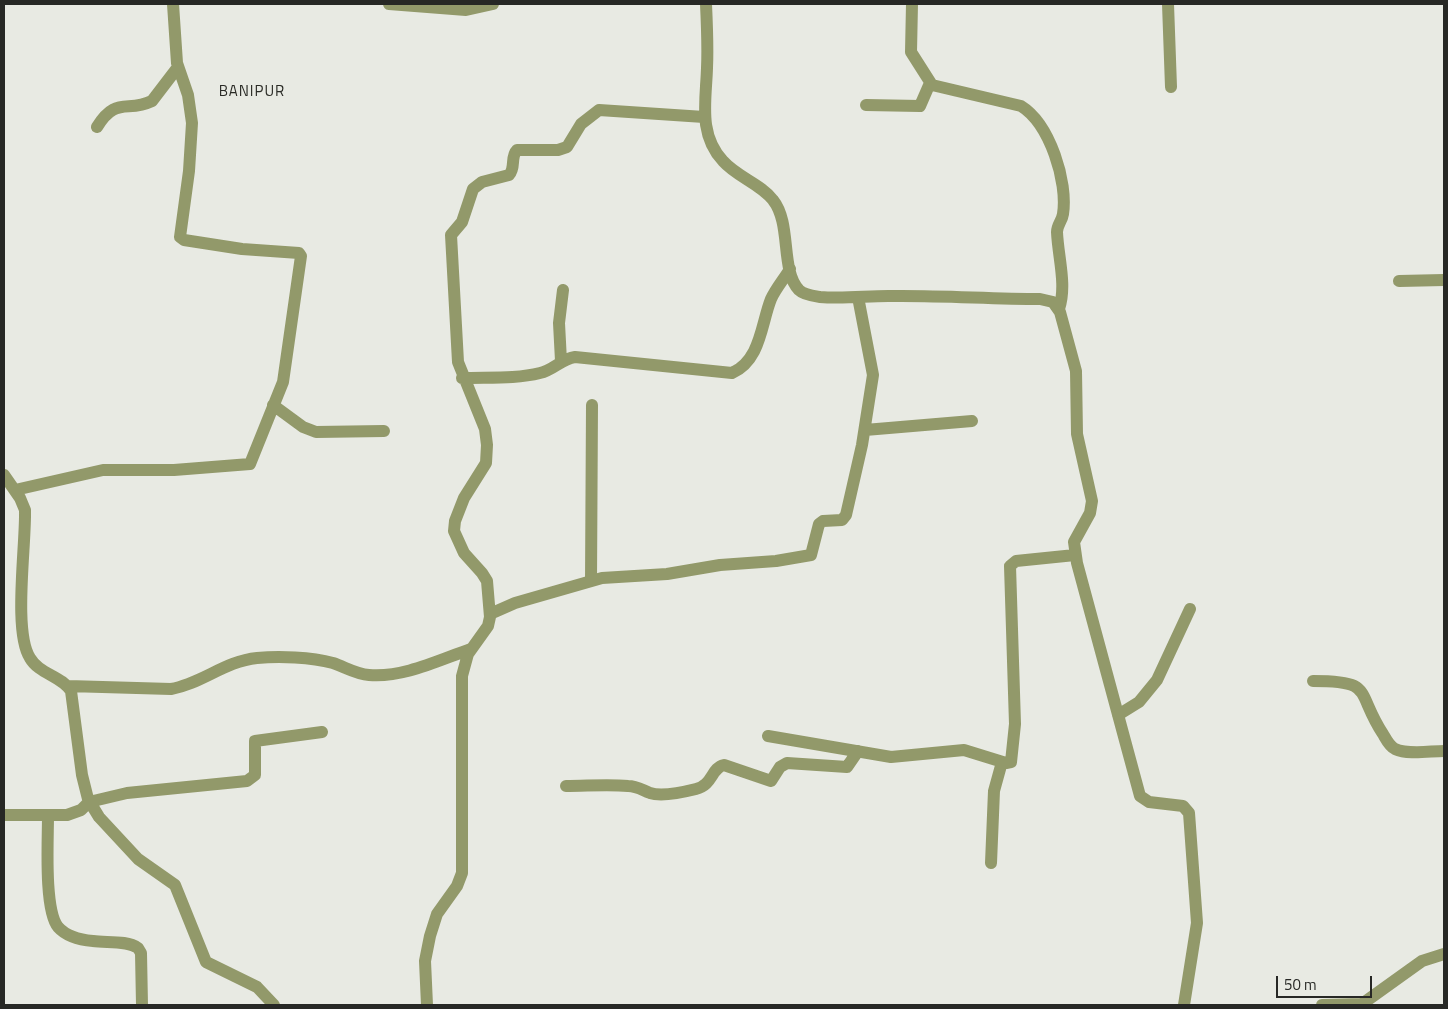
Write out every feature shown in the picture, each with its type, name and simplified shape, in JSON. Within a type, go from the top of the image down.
[{"type":"street","points":[[15,490],[103,470],[174,470],[250,464],[283,382],[302,256],[299,253],[193,242],[180,237],[189,171],[192,123],[188,95],[178,67],[173,4]]},
{"type":"street","points":[[389,4],[432,8],[493,4]]},
{"type":"street","points":[[706,4],[707,62],[704,117],[707,134],[718,156],[731,170],[766,193],[777,206],[785,236],[790,269],[796,285],[803,293],[821,297],[887,296],[1040,299],[1053,302],[1058,309],[1076,371],[1077,434],[1092,500],[1090,513],[1075,537],[1075,555],[1140,796],[1149,802],[1184,806],[1189,813],[1197,923],[1184,1005]]},
{"type":"street","points":[[912,4],[911,52],[930,83],[936,87],[1022,106],[1031,114],[1047,138],[1058,167],[1062,192],[1063,214],[1057,231],[1062,296],[1058,309]]},
{"type":"street","points":[[1168,4],[1171,88]]},
{"type":"street","points":[[98,127],[105,114],[114,108],[152,101],[178,67]]},
{"type":"street","points":[[866,105],[920,106],[930,83]]},
{"type":"street","points":[[426,1005],[426,961],[430,936],[438,914],[457,886],[462,873],[463,669],[471,649],[488,626],[490,614],[487,582],[482,573],[464,553],[454,531],[455,521],[464,498],[487,460],[485,429],[462,378],[458,362],[456,298],[451,235],[462,222],[472,189],[482,182],[509,175],[512,172],[514,153],[518,150],[558,150],[567,147],[581,124],[602,109],[704,117]]},
{"type":"street","points":[[462,378],[537,374],[545,372],[562,361],[572,358],[589,357],[666,368],[732,373],[746,361],[756,347],[773,295],[790,269]]},
{"type":"street","points":[[1400,281],[1444,280]]},
{"type":"street","points":[[562,361],[559,332],[563,290]]},
{"type":"street","points":[[490,614],[515,603],[591,581],[616,576],[668,574],[720,565],[776,561],[811,555],[819,524],[823,521],[842,520],[846,515],[865,430],[874,370],[858,297]]},
{"type":"street","points":[[274,405],[303,428],[316,432],[332,434],[384,431]]},
{"type":"street","points":[[591,581],[592,405]]},
{"type":"street","points":[[865,430],[972,422]]},
{"type":"street","points":[[4,475],[23,503],[25,510],[22,606],[24,648],[37,667],[68,686],[180,688],[230,664],[260,658],[328,662],[358,674],[396,674],[471,649]]},
{"type":"street","points":[[768,736],[900,757],[964,750],[1002,762],[1011,762],[1015,737],[1010,564],[1027,559],[1075,555]]},
{"type":"street","points":[[1118,715],[1138,702],[1157,680],[1190,609]]},
{"type":"street","points":[[1313,681],[1347,682],[1361,689],[1380,729],[1393,748],[1401,751],[1444,751]]},
{"type":"street","points":[[68,686],[72,694],[84,789],[89,802],[138,859],[175,885],[206,962],[257,987],[274,1005]]},
{"type":"street","points":[[4,815],[48,816],[76,813],[89,802],[157,789],[247,781],[255,776],[255,741],[322,732]]},
{"type":"street","points":[[566,786],[626,786],[638,787],[652,794],[675,792],[704,786],[710,781],[716,769],[724,765],[771,781],[780,766],[790,763],[851,766],[858,751]]},
{"type":"street","points":[[991,863],[994,797],[1002,762]]},
{"type":"street","points":[[48,816],[49,886],[56,924],[63,931],[82,940],[126,944],[138,948],[141,953],[142,1005]]},
{"type":"street","points":[[1322,1005],[1362,1004],[1422,961],[1444,954]]},
{"type":"district","name":"BANIPUR","points":[[252,92]]}]
